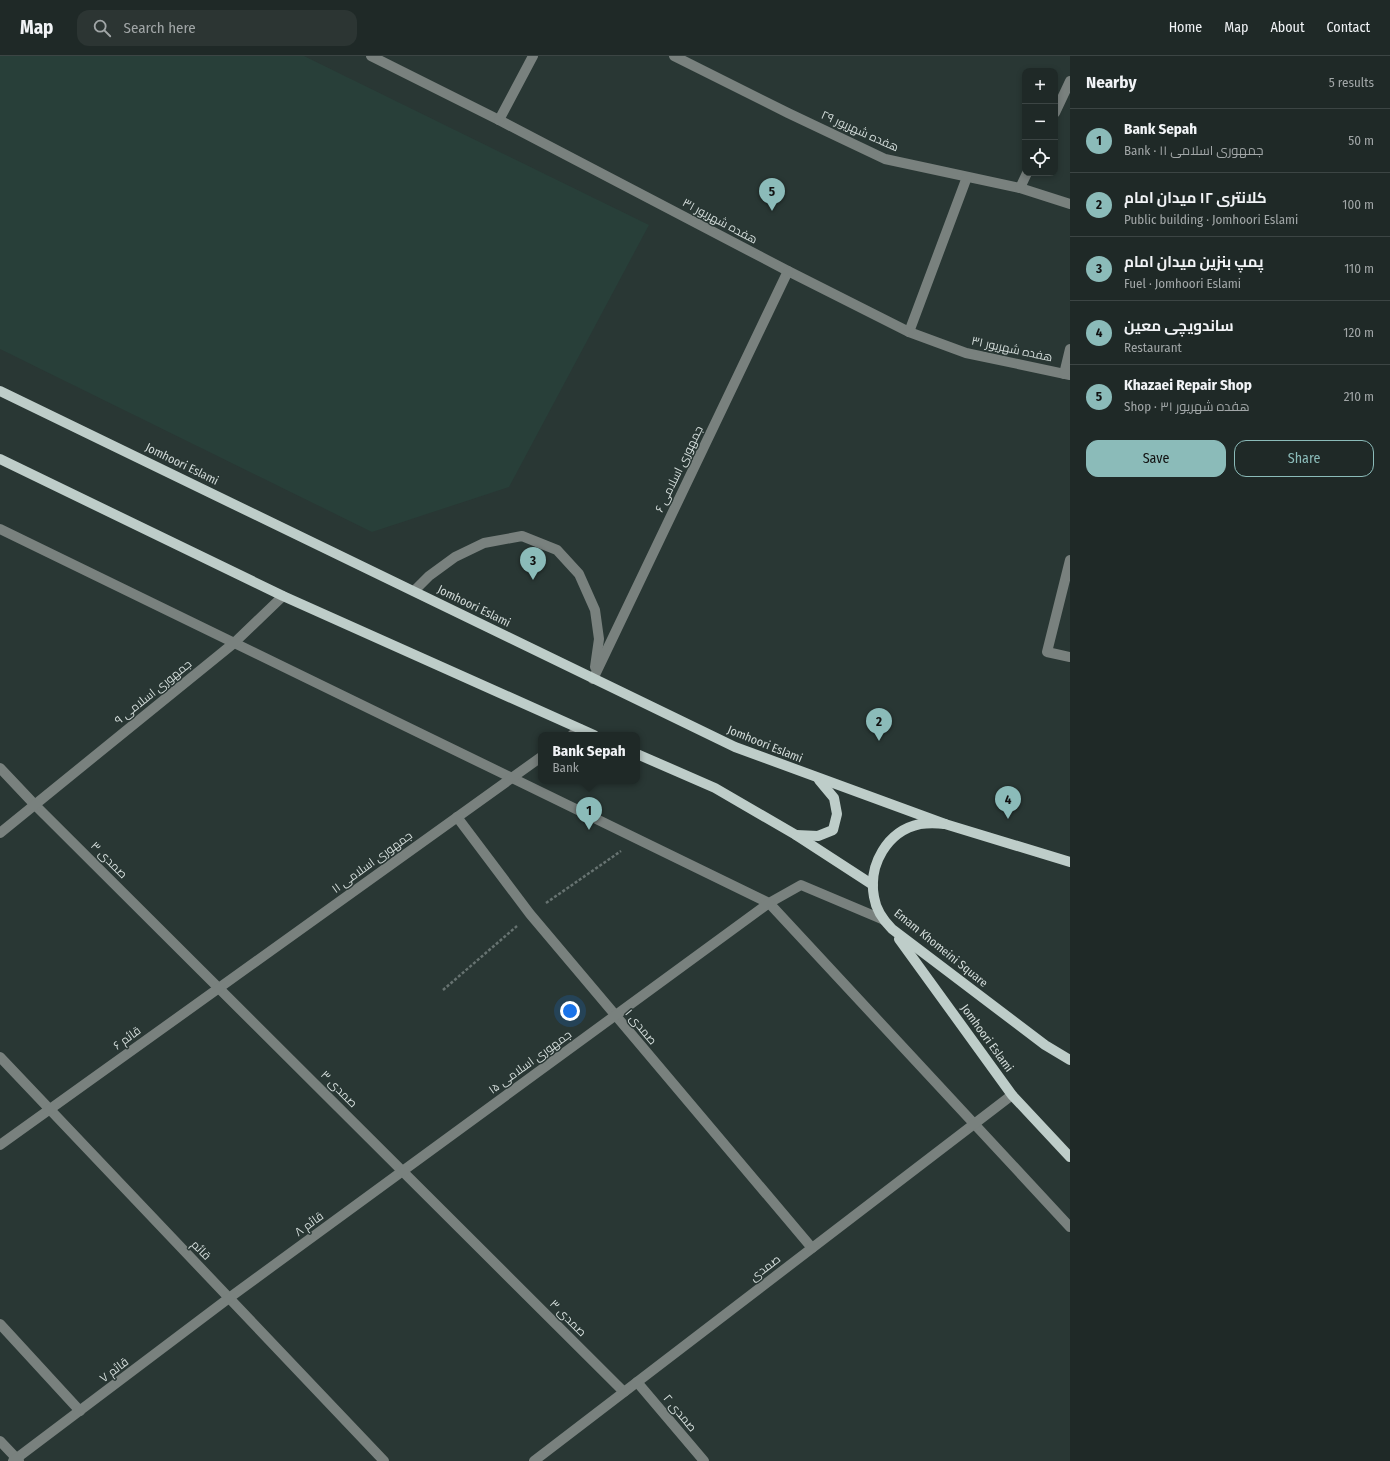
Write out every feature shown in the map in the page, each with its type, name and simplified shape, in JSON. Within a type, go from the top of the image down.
[{"type":"main road","name":"Jomhoori Eslami","points":[[0,391],[735,747],[945,824]]},
{"type":"main road","points":[[0,459],[283,596],[576,732]]},
{"type":"main road","points":[[640,755],[715,788],[796,834],[872,885]]},
{"type":"main road","points":[[796,834],[818,836],[833,830],[838,814],[834,798],[817,778]]},
{"type":"main road","name":"Emam Khomeini Square","points":[[1070,862],[945,824],[920,824],[909,828],[889,842],[876,862],[872,885],[874,898],[878,909],[884,920],[892,929],[1045,1045],[1070,1060]]},
{"type":"main road","name":"Jomhoori Eslami","points":[[892,929],[1012,1095],[1070,1157]]},
{"type":"street","name":"هفده شهریور ۳۱","points":[[370,56],[499,120],[788,271],[909,332],[966,353],[1067,374]]},
{"type":"street","points":[[499,120],[533,56]]},
{"type":"street","name":"هفده شهریور ۲۹","points":[[674,56],[788,113],[885,159],[1020,188],[1070,204]]},
{"type":"street","points":[[1058,107],[1070,81]]},
{"type":"street","points":[[1020,188],[1026,176]]},
{"type":"street","points":[[909,332],[967,177]]},
{"type":"street","name":"جمهوری اسلامی ۶","points":[[593,679],[788,271]]},
{"type":"street","points":[[1067,374],[1070,349]]},
{"type":"street","points":[[0,529],[510,779],[769,903],[1070,1227]]},
{"type":"street","points":[[414,591],[429,576],[455,557],[484,543],[522,536],[557,550],[579,574],[595,610],[599,639],[593,679]]},
{"type":"street","points":[[1070,560],[1047,652],[1070,657]]},
{"type":"street","name":"جمهوری اسلامی ۹","points":[[0,834],[234,643],[283,596]]},
{"type":"street","name":"جمهوری اسلامی ۱۱","points":[[219,988],[538,759]]},
{"type":"street","name":"صمدی ۳","points":[[0,768],[35,805],[624,1392]]},
{"type":"street","name":"صمدی ۱","points":[[457,817],[530,914],[812,1248]]},
{"type":"street","name":"جمهوری اسلامی ۱۵","points":[[403,1171],[769,903],[801,885],[884,920]]},
{"type":"street","name":"قائم ۶","points":[[0,1145],[219,988]]},
{"type":"street","name":"قائم","points":[[0,1057],[384,1461]]},
{"type":"street","name":"صمدی","points":[[534,1461],[1012,1095]]},
{"type":"street","name":"قائم ۸","points":[[230,1298],[403,1171]]},
{"type":"street","name":"قائم ۷","points":[[16,1460],[230,1298]]},
{"type":"street","points":[[0,1324],[80,1411]]},
{"type":"street","name":"صمدی ۲","points":[[637,1382],[704,1461]]},
{"type":"street","points":[[0,1441],[16,1460]]},
{"type":"shaded area","points":[[0,56],[304,56],[649,225],[509,487],[372,532],[0,349]]},
{"type":"place","name":"Khazaei Repair Shop","points":[[772,211]]},
{"type":"place","name":"پمپ بنزین میدان امام","points":[[533,580]]},
{"type":"place","name":"کلانتری ۱۲ میدان امام","points":[[879,741]]},
{"type":"place","name":"ساندویچی معین","points":[[1008,819]]},
{"type":"place","name":"Bank Sepah","points":[[589,830]]}]
